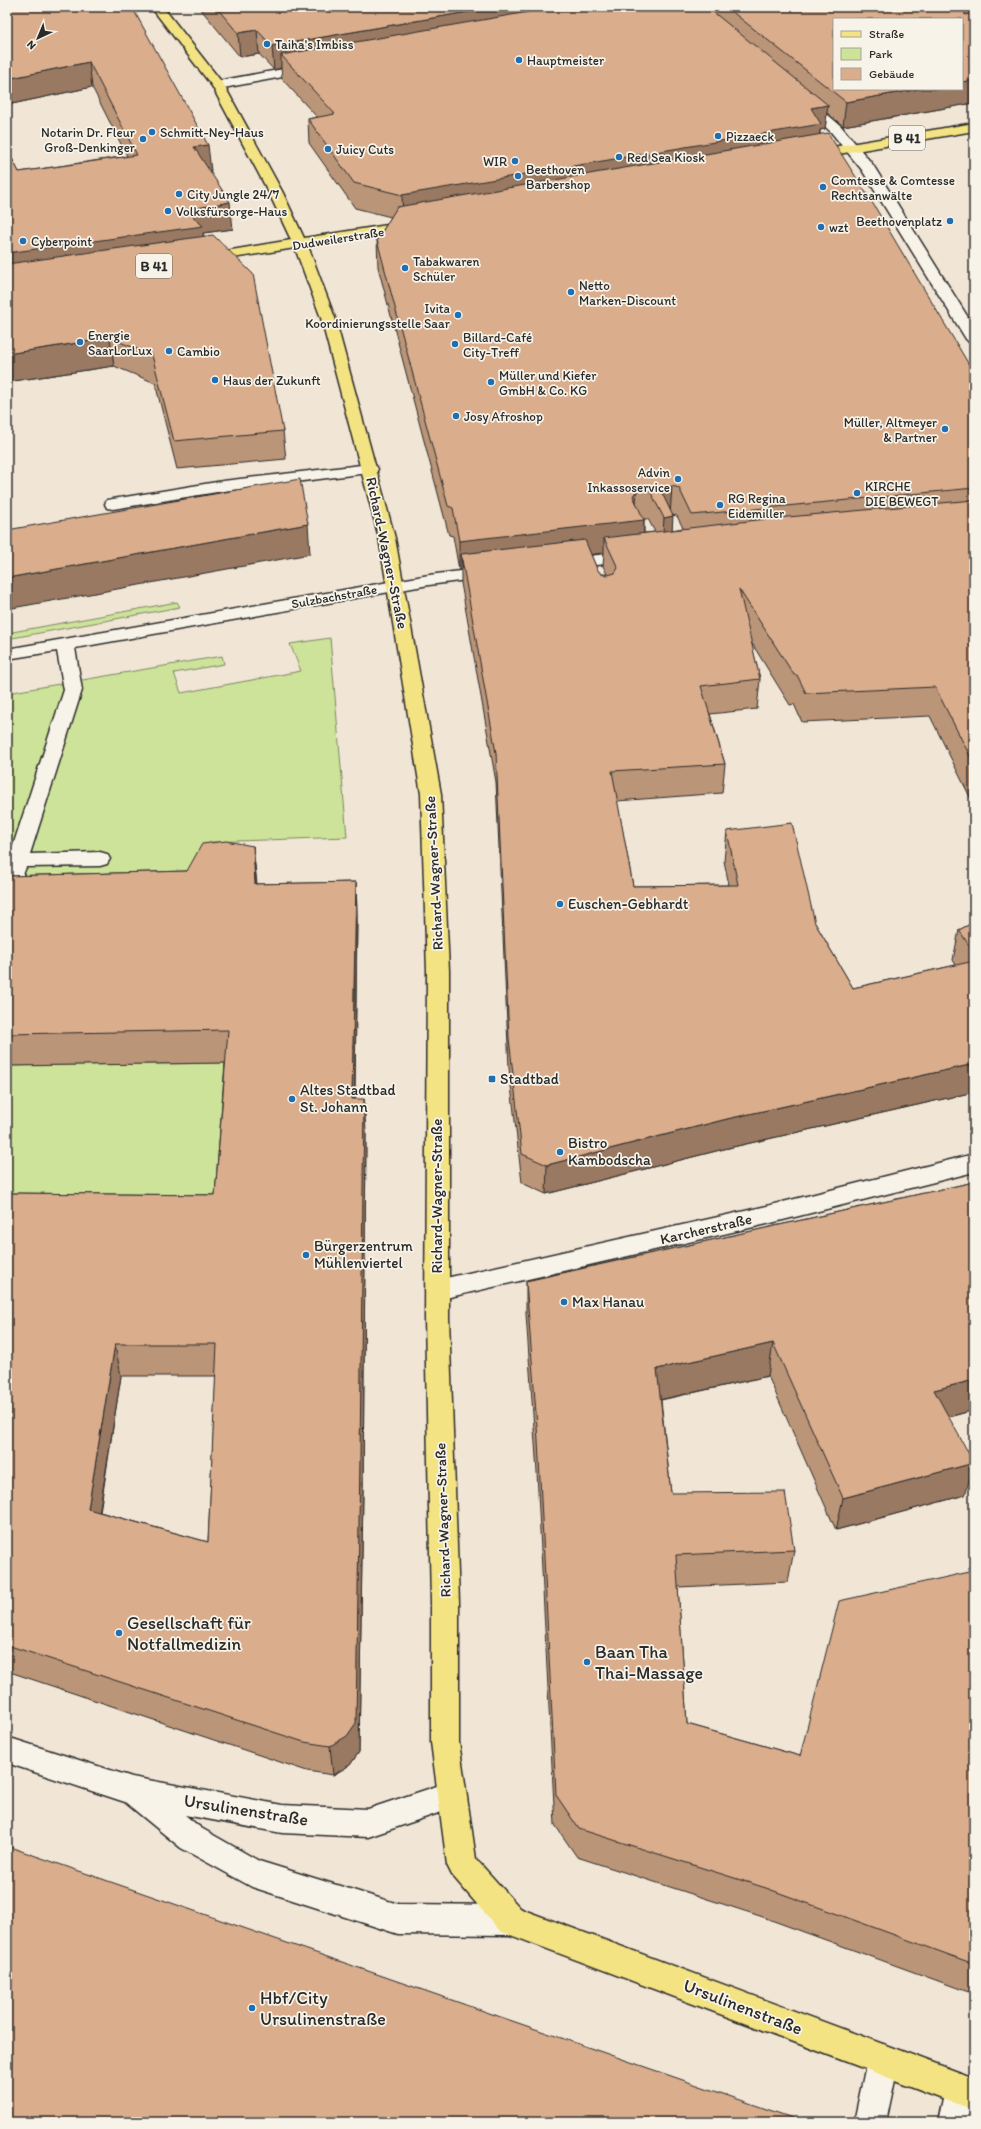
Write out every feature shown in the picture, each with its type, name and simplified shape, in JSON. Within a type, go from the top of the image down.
[{"type":"main road","name":"Richard-Wagner-Straße","points":[[157,7],[218,85],[279,199],[300,244],[328,318],[370,469],[384,526],[431,794],[436,886],[438,971],[437,1290],[446,1602],[445,1742],[452,1795]]},
{"type":"main road","name":"B 41","points":[[794,158],[974,127]]},
{"type":"main road","name":"Dudweilerstraße","points":[[188,261],[429,223]]},
{"type":"main road","name":"Ursulinenstraße","points":[[452,1795],[462,1865],[511,1920],[967,2092]]},
{"type":"street","points":[[218,85],[323,66]]},
{"type":"street","points":[[795,94],[836,129],[868,168],[974,339]]},
{"type":"street","points":[[113,504],[223,486],[370,469]]},
{"type":"street","points":[[545,566],[594,568],[649,554]]},
{"type":"street","name":"Sulzbachstraße","points":[[7,654],[395,585],[508,570]]},
{"type":"street","points":[[10,886],[72,690],[66,643]]},
{"type":"street","points":[[18,861],[100,859]]},
{"type":"street","name":"Karcherstraße","points":[[437,1290],[767,1214],[974,1163]]},
{"type":"street","name":"Ursulinenstraße","points":[[7,1750],[132,1791],[282,1819],[368,1823],[452,1795]]},
{"type":"street","name":"Ursulinenstraße","points":[[132,1791],[191,1838],[252,1872],[398,1919],[511,1920]]},
{"type":"street","points":[[870,2122],[883,2060]]},
{"type":"street","points":[[954,2122],[967,2092]]},
{"type":"green space","points":[[177,602],[180,607],[7,639],[7,633]]},
{"type":"green space","points":[[330,638],[347,837],[210,842],[212,876],[7,908],[7,693],[222,656],[224,664],[174,673],[181,693],[301,671],[290,644]]},
{"type":"green space","points":[[232,1063],[220,1228],[7,1225],[7,1066]]},
{"type":"building","points":[[7,7],[132,7],[208,145],[194,147],[230,202],[186,210],[203,226],[7,253],[7,149],[19,172],[137,155],[89,62],[7,79]]},
{"type":"building","points":[[216,7],[496,7],[272,46],[257,30],[238,33]]},
{"type":"building","points":[[557,7],[707,7],[828,105],[811,108],[821,124],[402,195],[354,183],[308,119],[335,114],[281,55]]},
{"type":"building","points":[[726,7],[964,7],[965,15],[974,13],[974,80],[963,82],[963,18],[833,18],[833,90],[913,90],[846,102]]},
{"type":"building","points":[[828,133],[875,207],[974,373],[974,488],[692,515],[679,488],[672,486],[664,488],[662,493],[673,516],[664,518],[650,491],[637,490],[633,496],[644,520],[459,541],[453,508],[448,506],[377,240],[397,207]]},
{"type":"building","points":[[213,235],[253,274],[283,431],[174,441],[152,355],[110,338],[7,354],[7,264]]},
{"type":"building","points":[[300,479],[308,524],[7,578],[7,530]]},
{"type":"building","points":[[974,500],[974,764],[935,687],[806,693],[797,675],[794,675],[739,589],[760,679],[701,686],[725,764],[612,771],[633,886],[738,885],[727,831],[792,823],[815,923],[853,988],[974,961],[974,1064],[727,1119],[547,1165],[522,1154],[509,1038],[496,753],[461,554],[585,540],[597,569],[601,574],[608,575],[615,573],[618,568],[604,538],[766,519]]},
{"type":"building","points":[[226,841],[253,846],[255,884],[356,882],[352,1099],[364,1099],[356,1723],[347,1736],[330,1746],[304,1742],[7,1645],[7,1193],[215,1195],[228,1030],[7,1034],[7,876],[187,871],[202,844]],"holes":[[[115,1344],[217,1344],[208,1542],[88,1509]]]},
{"type":"building","points":[[974,922],[974,953],[959,930]]},
{"type":"building","points":[[974,1182],[974,1380],[934,1390],[974,1463],[843,1498],[773,1343],[657,1369],[671,1493],[785,1492],[794,1550],[676,1555],[687,1724],[800,1756],[839,1601],[974,1571],[974,1964],[766,1888],[579,1829],[556,1795],[538,1440],[526,1281]]},
{"type":"building","name":"Hbf/City Ursulinenstraße","points":[[7,1846],[56,1863],[804,2122],[7,2122]]},
{"type":"place","name":"Taiha's Imbiss","points":[[267,44]]},
{"type":"place","name":"Hauptmeister","points":[[519,60]]},
{"type":"place","name":"Schmitt-Ney-Haus","points":[[152,132]]},
{"type":"place","name":"Pizzaeck","points":[[718,136]]},
{"type":"place","name":"Notarin Dr. Fleur Groß-Denkinger","points":[[143,139]]},
{"type":"place","name":"Juicy Cuts","points":[[328,149]]},
{"type":"place","name":"Red Sea Kiosk","points":[[619,157]]},
{"type":"place","name":"WIR","points":[[515,161]]},
{"type":"place","name":"Beethoven Barbershop","points":[[518,176]]},
{"type":"place","name":"Comtesse & Comtesse Rechtsanwälte","points":[[823,187]]},
{"type":"place","name":"City Jungle 24/7","points":[[179,194]]},
{"type":"place","name":"Volksfürsorge-Haus","points":[[168,211]]},
{"type":"place","name":"Beethovenplatz","points":[[950,221]]},
{"type":"place","name":"wzt","points":[[821,227]]},
{"type":"place","name":"Cyberpoint","points":[[23,241]]},
{"type":"place","name":"Tabakwaren Schüler","points":[[405,268]]},
{"type":"place","name":"Netto Marken-Discount","points":[[571,292]]},
{"type":"place","name":"Ivita Koordinierungsstelle Saar","points":[[458,315]]},
{"type":"place","name":"Energie SaarLorLux","points":[[80,342]]},
{"type":"place","name":"Billard-Café City-Treff","points":[[455,344]]},
{"type":"place","name":"Cambio","points":[[169,351]]},
{"type":"place","name":"Haus der Zukunft","points":[[215,380]]},
{"type":"place","name":"Müller und Kiefer GmbH & Co. KG","points":[[491,382]]},
{"type":"place","name":"Josy Afroshop","points":[[456,416]]},
{"type":"place","name":"Müller, Altmeyer & Partner","points":[[945,429]]},
{"type":"place","name":"Advin Inkassoservice","points":[[678,479]]},
{"type":"place","name":"KIRCHE DIE BEWEGT","points":[[857,493]]},
{"type":"place","name":"RG Regina Eidemiller","points":[[720,505]]},
{"type":"place","name":"Euschen-Gebhardt","points":[[560,904]]},
{"type":"place","name":"Stadtbad","points":[[492,1079]]},
{"type":"place","name":"Altes Stadtbad St. Johann","points":[[292,1099]]},
{"type":"place","name":"Bistro Kambodscha","points":[[560,1152]]},
{"type":"place","name":"Bürgerzentrum Mühlenviertel","points":[[306,1255]]},
{"type":"place","name":"Max Hanau","points":[[564,1302]]},
{"type":"place","name":"Gesellschaft für Notfallmedizin","points":[[119,1633]]},
{"type":"place","name":"Baan Tha Thai-Massage","points":[[587,1662]]},
{"type":"place","name":"Hbf/City Ursulinenstraße","points":[[252,2008]]}]
